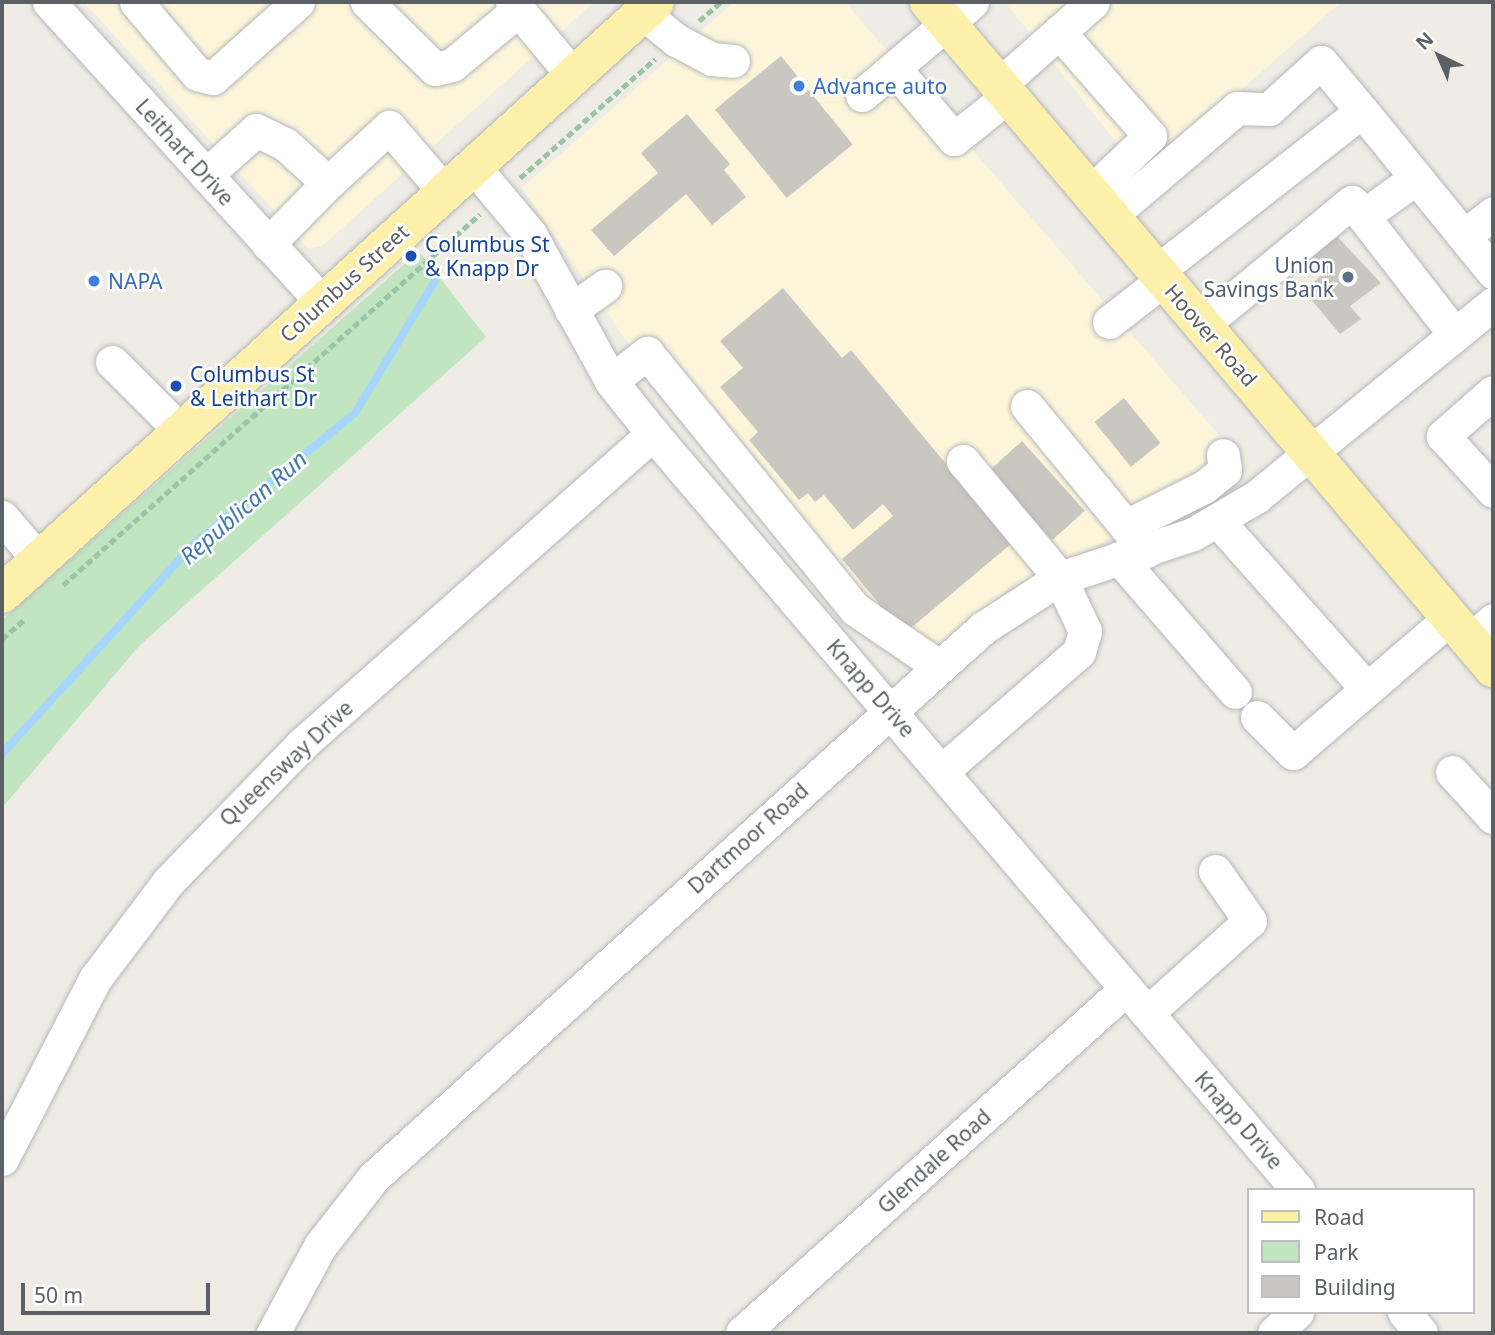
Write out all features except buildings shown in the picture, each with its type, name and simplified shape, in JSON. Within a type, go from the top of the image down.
[{"type":"main road","name":"Columbus Street","points":[[18,602],[47,576],[182,432],[649,7]]},
{"type":"main road","name":"Hoover Road","points":[[949,9],[1003,90],[1099,205],[1311,453],[1477,637]]},
{"type":"street","points":[[136,2],[197,74],[213,78],[298,2]]},
{"type":"street","points":[[367,2],[435,69],[452,65],[515,6],[575,77]]},
{"type":"street","points":[[894,68],[954,139],[1059,32],[1093,2]]},
{"type":"street","name":"Leithart Drive","points":[[65,7],[206,175],[322,302]]},
{"type":"street","points":[[649,7],[676,40],[712,59],[733,61]]},
{"type":"street","points":[[862,95],[894,68],[949,9]]},
{"type":"street","points":[[1059,32],[1150,136],[1099,205]]},
{"type":"street","points":[[1099,205],[1237,108],[1269,108],[1321,62],[1493,272]]},
{"type":"street","points":[[1109,322],[1160,276],[1362,111]]},
{"type":"street","points":[[268,244],[328,183],[389,127],[445,192]]},
{"type":"street","points":[[206,175],[256,130],[285,144],[328,183]]},
{"type":"street","name":"Knapp Drive","points":[[474,167],[499,197],[538,226],[572,310],[611,381],[653,434],[1296,1188]]},
{"type":"street","points":[[1363,216],[1416,178]]},
{"type":"street","points":[[1202,325],[1352,202],[1455,335]]},
{"type":"street","points":[[1464,236],[1493,213]]},
{"type":"street","points":[[572,310],[605,286]]},
{"type":"street","name":"Dartmoor Road","points":[[273,1333],[320,1246],[374,1177],[891,710],[1017,602],[1059,578],[1131,545],[1217,520],[1311,453],[1493,304]]},
{"type":"street","points":[[611,381],[647,352],[855,609],[940,667]]},
{"type":"street","points":[[112,362],[182,432]]},
{"type":"street","points":[[1493,392],[1443,436],[1493,491]]},
{"type":"street","points":[[1027,406],[1131,545],[1235,692]]},
{"type":"street","name":"Queensway Drive","points":[[2,1159],[95,979],[168,882],[301,745],[653,434]]},
{"type":"street","points":[[1131,545],[1225,470],[1223,455]]},
{"type":"street","points":[[942,771],[1079,652],[1085,631],[1059,578],[962,461]]},
{"type":"street","points":[[2,517],[47,576]]},
{"type":"street","points":[[1217,520],[1367,689]]},
{"type":"street","points":[[1256,717],[1293,752],[1367,689],[1477,637]]},
{"type":"street","points":[[1452,772],[1493,817]]},
{"type":"street","name":"Glendale Road","points":[[742,1333],[1136,1001],[1250,921],[1215,871]]},
{"type":"street","points":[[1274,1333],[1295,1314]]},
{"type":"street","points":[[1406,1314],[1421,1333]]},
{"type":"path","points":[[47,576],[499,197],[721,2]]},
{"type":"path","points":[[2,639],[18,602]]},
{"type":"shaded area","points":[[84,2],[594,2],[322,246],[309,249]]},
{"type":"shaded area","points":[[734,2],[845,2],[1243,463],[1230,479],[1006,590],[920,662],[651,377],[522,188]]},
{"type":"shaded area","points":[[1005,2],[1341,2],[1143,176]]},
{"type":"green space","points":[[419,251],[486,337],[139,646],[2,808],[2,620]]},
{"type":"waterway","name":"Republican Run","points":[[2,754],[195,543],[355,413],[436,279]]},
{"type":"place","name":"Advance auto","points":[[799,86]]},
{"type":"place","name":"Columbus St & Knapp Dr","points":[[411,256]]},
{"type":"place","name":"Union Savings Bank","points":[[1348,277]]},
{"type":"place","name":"NAPA","points":[[94,281]]},
{"type":"place","name":"Columbus St & Leithart Dr","points":[[176,386]]}]
